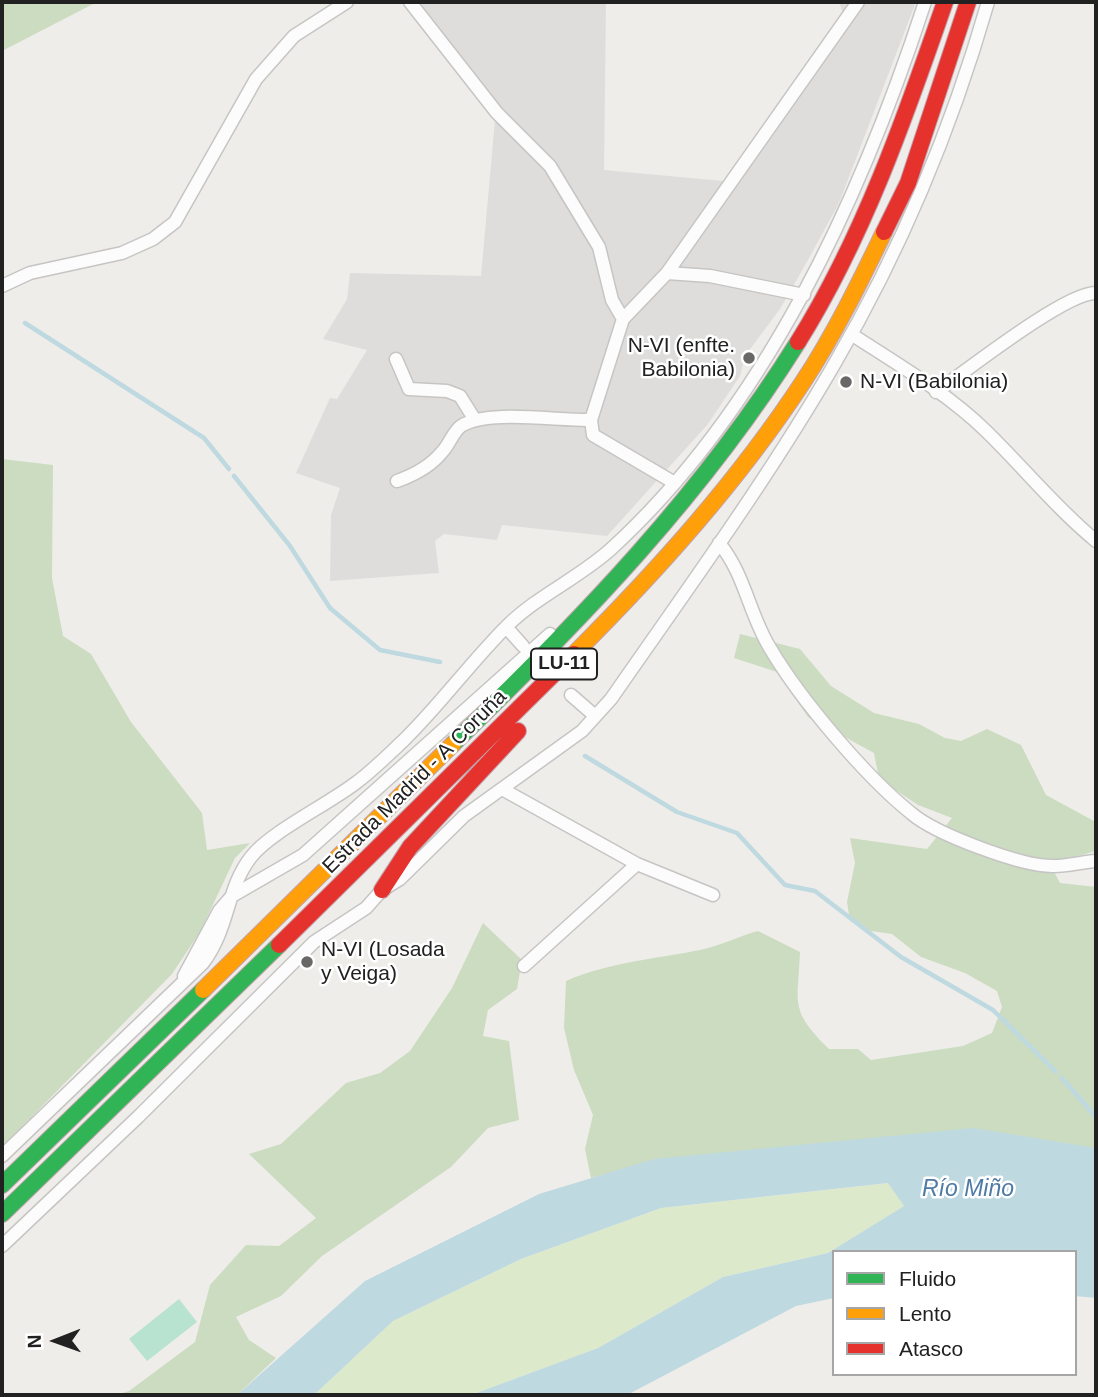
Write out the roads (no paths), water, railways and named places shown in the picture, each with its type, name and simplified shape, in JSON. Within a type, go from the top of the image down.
[{"type":"highway","name":"Estrada Madrid - A Coruña","points":[[2,1185],[593,608],[713,467],[801,337],[861,226],[907,117],[945,2]]},
{"type":"highway","name":"Estrada Madrid - A Coruña","points":[[2,1214],[376,851],[642,586],[730,481],[804,381],[863,276],[908,183],[968,2]]},
{"type":"highway","points":[[382,890],[410,847],[640,603],[707,525],[749,468],[783,410]]},
{"type":"street","points":[[2,286],[30,273],[122,253],[153,239],[175,222],[256,79],[294,36],[346,2]]},
{"type":"street","points":[[410,2],[497,113],[550,166],[599,247],[612,300],[623,319]]},
{"type":"street","points":[[673,482],[593,435],[591,420],[623,319],[667,273],[858,2]]},
{"type":"street","points":[[2,1156],[203,963],[215,947],[237,878],[252,855],[357,782],[405,739],[506,627],[611,549],[706,443],[804,295],[895,94],[925,2]]},
{"type":"street","points":[[2,1246],[138,1117],[314,942],[366,908],[382,890],[400,879],[464,816],[582,731],[611,699],[784,446],[850,334],[899,243],[941,142],[988,2]]},
{"type":"street","points":[[667,273],[710,276],[804,295]]},
{"type":"street","points":[[936,391],[1058,307],[1088,293],[1096,293]]},
{"type":"street","points":[[850,334],[936,391],[984,429],[1077,526],[1096,541]]},
{"type":"street","points":[[396,359],[408,388],[447,391],[460,396],[475,419]]},
{"type":"street","points":[[459,427],[460,396]]},
{"type":"street","points":[[397,481],[418,473],[441,454],[459,427],[475,419],[534,417],[591,420]]},
{"type":"street","points":[[233,896],[303,855],[370,797],[561,624],[677,509]]},
{"type":"street","points":[[719,543],[732,558],[768,646],[782,666],[850,751],[912,815],[958,839],[1028,863],[1053,866],[1096,861]]},
{"type":"street","points":[[506,627],[523,646]]},
{"type":"street","points":[[571,695],[594,715]]},
{"type":"street","points":[[502,789],[637,863],[713,895]]},
{"type":"street","points":[[524,966],[637,863]]},
{"type":"water","name":"Río Miño","points":[[973,1128],[1096,1148],[1096,1298],[1077,1296],[1077,1250],[833,1250],[904,1206],[888,1183],[661,1208],[521,1259],[393,1321],[314,1395],[237,1395],[365,1281],[539,1194],[654,1159]]},
{"type":"water","name":"Río Miño","points":[[832,1251],[832,1298],[796,1306],[627,1395],[471,1395],[598,1348],[723,1277]]},
{"type":"waterway","points":[[25,323],[204,438],[229,469]]},
{"type":"waterway","points":[[234,476],[290,546],[330,608],[380,650],[440,662]]},
{"type":"waterway","points":[[585,756],[677,812],[737,833],[785,885],[815,891],[901,957],[993,1010],[1056,1072]]},
{"type":"waterway","points":[[1062,1078],[1096,1117]]},
{"type":"place","name":"N-VI (enfte. Babilonia)","points":[[749,358]]},
{"type":"place","name":"N-VI (Babilonia)","points":[[846,382]]},
{"type":"place","name":"N-VI (Losada y Veiga)","points":[[307,962]]}]
